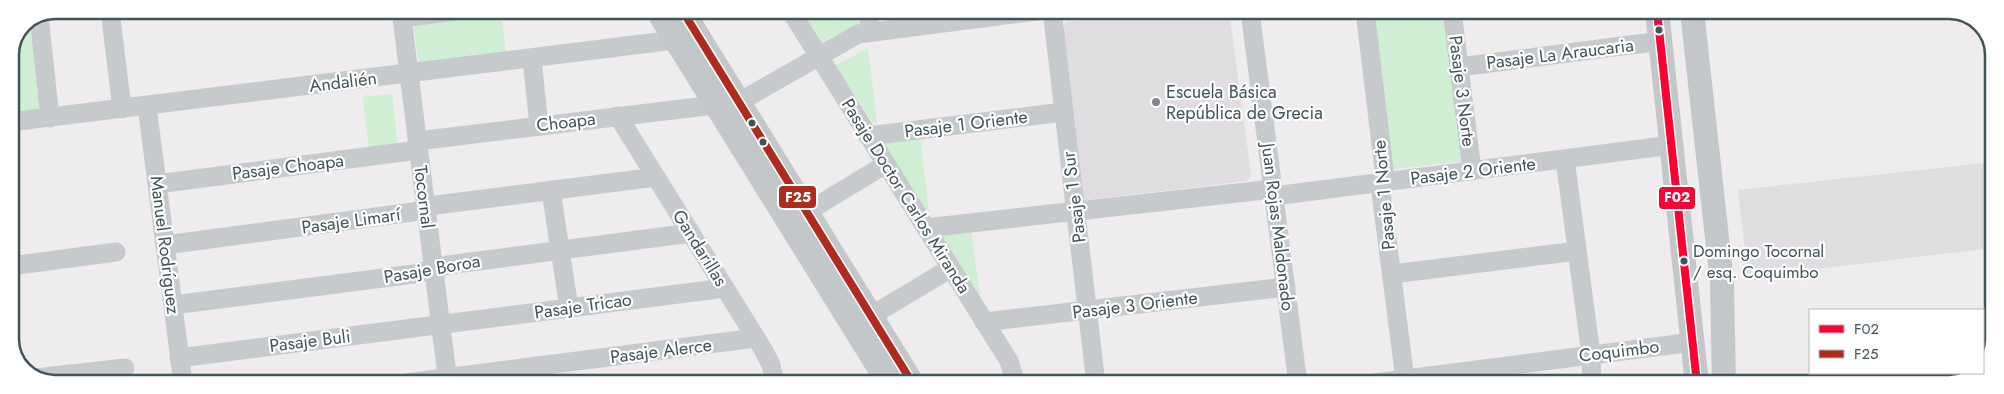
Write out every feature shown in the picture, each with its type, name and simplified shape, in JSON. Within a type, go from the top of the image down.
[{"type":"main road","points":[[663,19],[883,375]]},
{"type":"main road","points":[[688,19],[907,375]]},
{"type":"main road","points":[[1686,19],[1677,25],[1659,24],[1696,375]]},
{"type":"main road","points":[[1694,19],[1722,283],[1724,375]]},
{"type":"street","points":[[111,19],[122,109]]},
{"type":"street","name":"Tocornal","points":[[402,19],[447,375]]},
{"type":"street","name":"Pasaje Doctor Carlos Miranda","points":[[796,19],[1013,369],[1014,375]]},
{"type":"street","points":[[869,19],[870,31]]},
{"type":"street","points":[[739,102],[852,36],[870,31],[969,19]]},
{"type":"street","name":"Pasaje 1 Sur","points":[[1053,19],[1095,375]]},
{"type":"street","name":"Juan Rojas Maldonado","points":[[1251,19],[1297,375]]},
{"type":"street","name":"Pasaje 1 Norte","points":[[1365,19],[1384,169],[1381,193],[1405,375]]},
{"type":"street","name":"Pasaje 3 Norte","points":[[1453,19],[1472,171]]},
{"type":"street","points":[[40,22],[50,118]]},
{"type":"street","name":"Pasaje La Araucaria","points":[[1459,67],[1659,24]]},
{"type":"street","name":"Andalién","points":[[19,121],[676,40]]},
{"type":"street","points":[[532,58],[539,126]]},
{"type":"street","name":"Choapa","points":[[418,145],[539,126],[739,102]]},
{"type":"street","name":"Manuel Rodríguez","points":[[147,106],[182,375]]},
{"type":"street","name":"Pasaje 1 Oriente","points":[[868,136],[1064,112]]},
{"type":"street","name":"Gandarillas","points":[[618,116],[756,338],[771,365],[773,375]]},
{"type":"street","name":"Pasaje Choapa","points":[[157,184],[418,145]]},
{"type":"street","name":"Pasaje 2 Oriente","points":[[926,228],[1076,211],[1382,182],[1672,145]]},
{"type":"street","points":[[1565,159],[1591,355],[1592,375]]},
{"type":"street","points":[[807,212],[886,164]]},
{"type":"street","name":"Pasaje Limarí","points":[[165,245],[414,212],[436,205],[656,177]]},
{"type":"street","points":[[551,191],[569,308]]},
{"type":"street","name":"Pasaje Boroa","points":[[173,305],[414,274],[448,265],[691,233]]},
{"type":"street","points":[[1392,274],[1577,251]]},
{"type":"street","points":[[19,265],[116,252]]},
{"type":"street","points":[[871,316],[950,268]]},
{"type":"street","name":"Pasaje 3 Oriente","points":[[984,322],[1286,287]]},
{"type":"street","name":"Pasaje Tricao","points":[[440,325],[725,288]]},
{"type":"street","name":"Pasaje Buli","points":[[179,358],[440,325]]},
{"type":"street","name":"Pasaje Alerce","points":[[491,375],[756,338]]},
{"type":"street","name":"Coquimbo","points":[[1500,375],[1591,355],[1693,342]]},
{"type":"street","points":[[63,375],[125,368]]},
{"type":"shaded area","name":"Escuela Básica República de Grecia","points":[[1091,19],[1230,19],[1251,174],[1248,181],[1085,200],[1079,193],[1062,29],[1066,22]]},
{"type":"shaded area","points":[[1985,163],[1985,249],[1748,277],[1738,190]]},
{"type":"green space","points":[[502,19],[506,54],[419,65],[413,20]]},
{"type":"green space","points":[[804,19],[859,19],[859,24],[819,44]]},
{"type":"green space","points":[[1371,19],[1448,19],[1465,161],[1388,170]]},
{"type":"green space","points":[[32,27],[43,104],[35,111],[19,113],[19,47],[21,41]]},
{"type":"green space","points":[[868,48],[877,123],[874,124],[835,66]]},
{"type":"green space","points":[[392,94],[398,148],[369,151],[363,97]]},
{"type":"green space","points":[[920,137],[929,211],[926,213],[880,140]]},
{"type":"green space","points":[[971,230],[981,304],[932,233]]},
{"type":"transit line","name":"F25","points":[[688,19],[907,375]]},
{"type":"transit line","name":"F02","points":[[1658,19],[1696,375]]},
{"type":"place","name":"Escuela Básica República de Grecia","points":[[1156,102]]},
{"type":"place","name":"Domingo Tocornal / esq. Coquimbo","points":[[1684,261]]}]
